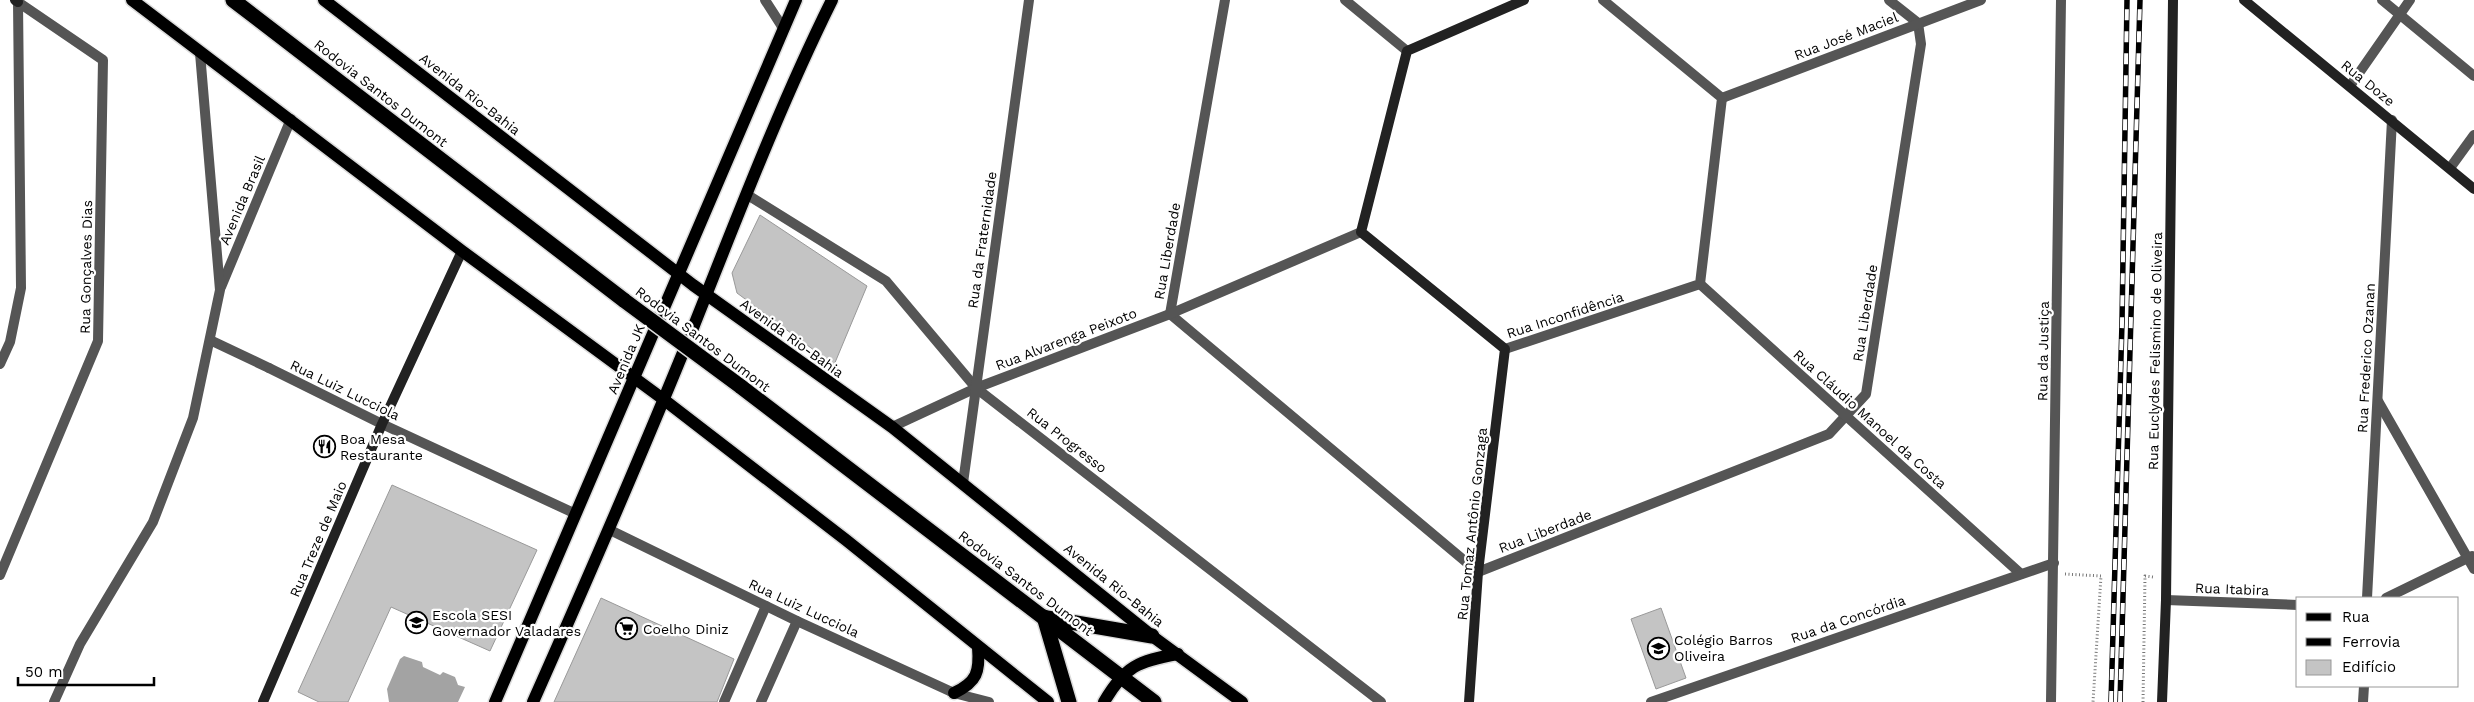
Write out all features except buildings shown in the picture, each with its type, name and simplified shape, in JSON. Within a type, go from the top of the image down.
[{"type":"highway","name":"Rodovia Santos Dumont","points":[[233,0],[625,301],[740,386],[1154,702]]},
{"type":"highway","points":[[1069,702],[1044,617],[1152,636]]},
{"type":"main road","points":[[132,0],[200,53],[291,119],[462,251],[663,399],[846,540],[1048,702]]},
{"type":"main road","name":"Avenida Rio-Bahia","points":[[324,0],[706,294],[892,427],[1152,636],[1242,702]]},
{"type":"main road","name":"Avenida JK","points":[[495,702],[796,0]]},
{"type":"main road","points":[[532,702],[610,530],[746,194],[813,38],[832,0]]},
{"type":"main road","points":[[954,693],[968,686],[977,674],[978,647]]},
{"type":"main road","points":[[1104,702],[1120,677],[1145,660],[1178,654]]},
{"type":"street","points":[[765,0],[783,28]]},
{"type":"street","name":"Rua da Fraternidade","points":[[963,483],[1029,0]]},
{"type":"street","name":"Rua Liberdade","points":[[1225,0],[1170,314],[1478,572],[1828,434],[1866,394],[1921,44],[1918,23]]},
{"type":"street","points":[[1345,0],[1407,51]]},
{"type":"street","points":[[1407,51],[1524,0]]},
{"type":"street","points":[[1603,0],[1722,98],[1700,284]]},
{"type":"street","points":[[1889,0],[1918,23]]},
{"type":"street","name":"Rua José Maciel","points":[[1722,98],[1981,0]]},
{"type":"street","name":"Rua da Justiça","points":[[2051,702],[2061,0]]},
{"type":"street","name":"Rua Euclydes Felismino de Oliveira","points":[[2162,702],[2166,600],[2173,0]]},
{"type":"street","name":"Rua Doze","points":[[2244,0],[2474,189]]},
{"type":"street","points":[[2382,0],[2474,76]]},
{"type":"street","points":[[2350,86],[2410,0]]},
{"type":"street","points":[[0,364],[10,342],[21,288],[16,1]]},
{"type":"street","name":"Rua Gonçalves Dias","points":[[0,575],[98,341],[103,60],[16,1]]},
{"type":"street","points":[[1361,232],[1407,51]]},
{"type":"street","points":[[54,702],[80,644],[153,522],[193,418],[220,290],[200,53]]},
{"type":"street","name":"Avenida Brasil","points":[[220,290],[291,119]]},
{"type":"street","name":"Rua Frederico Ozanan","points":[[2367,597],[2392,120]]},
{"type":"street","points":[[2450,168],[2474,135]]},
{"type":"street","name":"Rua Progresso","points":[[746,194],[886,281],[976,388],[1381,702]]},
{"type":"street","name":"Rua Alvarenga Peixoto","points":[[892,427],[976,388],[1170,314],[1361,232]]},
{"type":"street","name":"Rua Inconfidência","points":[[1361,232],[1505,350],[1700,284]]},
{"type":"street","name":"Rua Treze de Maio","points":[[262,702],[382,424],[462,251]]},
{"type":"street","name":"Rua Cláudio Manoel da Costa","points":[[1700,284],[2021,574]]},
{"type":"street","name":"Rua Luiz Lucciola","points":[[210,340],[382,424],[576,514]]},
{"type":"street","name":"Rua Tomaz Antônio Gonzaga","points":[[1469,702],[1478,572],[1505,350]]},
{"type":"street","points":[[2378,401],[2471,557],[2474,569]]},
{"type":"street","name":"Rua Luiz Lucciola","points":[[610,530],[797,621],[954,693],[989,702]]},
{"type":"street","points":[[2388,597],[2471,557]]},
{"type":"street","name":"Rua da Concórdia","points":[[1651,702],[2054,563]]},
{"type":"street","name":"Rua Itabira","points":[[2166,600],[2296,605]]},
{"type":"street","points":[[724,702],[766,606]]},
{"type":"street","points":[[761,702],[797,621]]},
{"type":"street","points":[[2363,702],[2364,687]]},
{"type":"path","points":[[2054,574],[2101,576],[2093,702]]},
{"type":"path","points":[[2143,702],[2145,576]]},
{"type":"shaded area","points":[[404,656],[422,662],[423,667],[440,675],[443,672],[455,677],[458,685],[465,687],[458,702],[389,702],[387,689],[400,659]]},
{"type":"railway","points":[[2111,702],[2122,323],[2127,0]]},
{"type":"railway","points":[[2120,702],[2140,0]]},
{"type":"place","name":"Boa Mesa Restaurante","points":[[324,447]]},
{"type":"place","name":"Escola SESI Governador Valadares","points":[[416,623]]},
{"type":"place","name":"Coelho Diniz","points":[[627,629]]},
{"type":"place","name":"Colégio Barros Oliveira","points":[[1658,648]]}]
